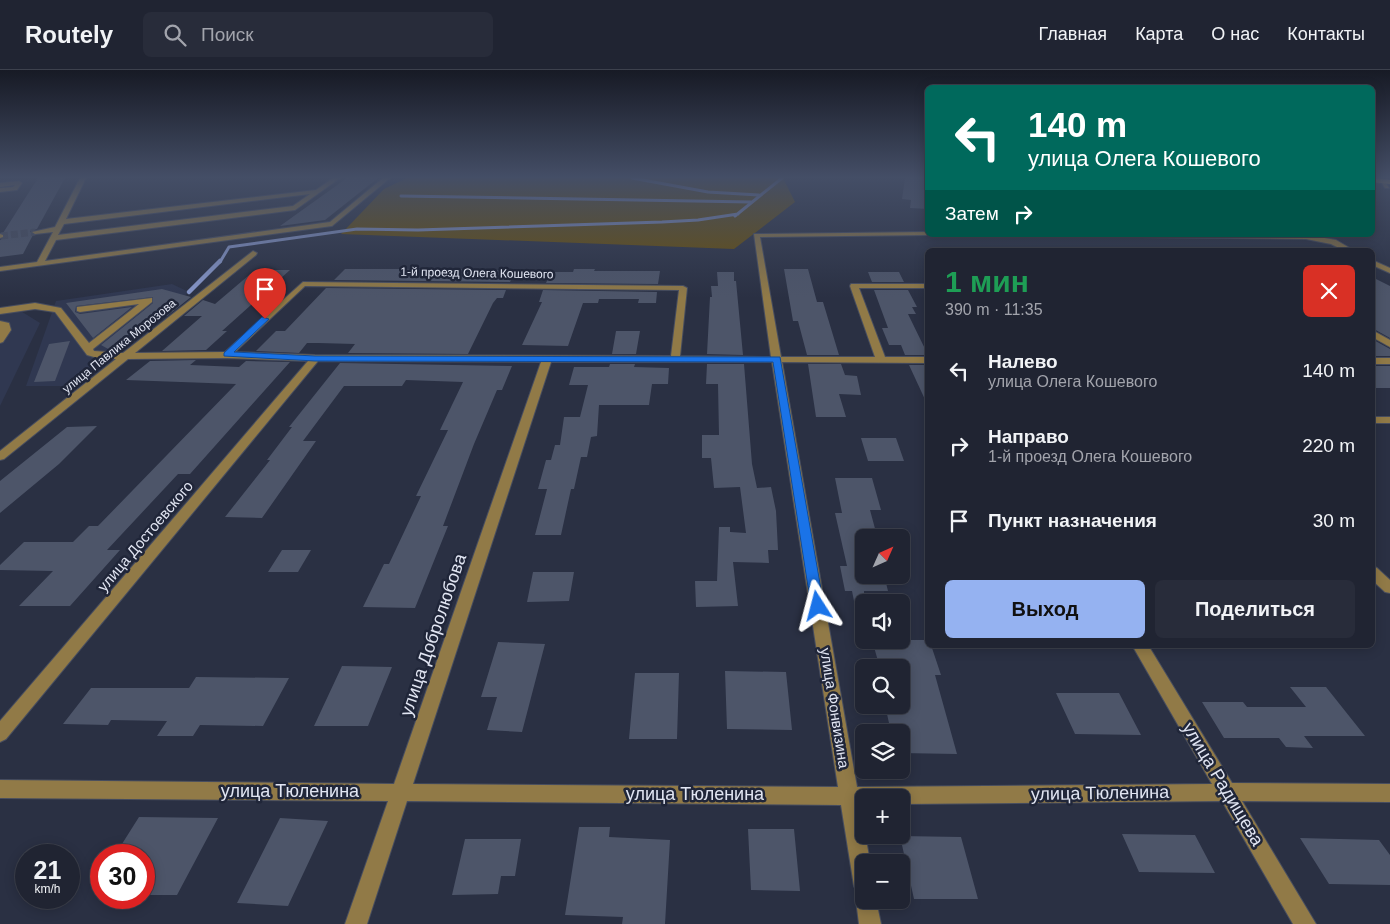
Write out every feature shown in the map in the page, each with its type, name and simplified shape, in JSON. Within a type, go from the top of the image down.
[{"type":"street","points":[[40,264],[62,218]]},
{"type":"street","points":[[36,232],[58,226],[120,218]]},
{"type":"street","points":[[52,238],[215,218]]},
{"type":"street","points":[[0,269],[332,224],[339,218]]},
{"type":"street","name":"улица Фонвизина","points":[[859,854],[756,235],[925,234]]},
{"type":"street","points":[[1306,237],[1333,242],[1345,248]]},
{"type":"street","name":"улица Павлика Морозова","points":[[0,457],[253,253]]},
{"type":"street","points":[[1375,264],[1390,271]]},
{"type":"street","name":"1-й проезд Олега Кошевого","points":[[227,355],[303,284],[683,288],[675,359]]},
{"type":"street","points":[[880,360],[854,286],[925,286]]},
{"type":"street","points":[[80,309],[149,300],[88,348]]},
{"type":"street","points":[[0,311],[35,306],[58,310],[90,353],[100,356],[227,355],[315,358],[925,360]]},
{"type":"street","points":[[0,324],[6,325],[6,330],[0,340]]},
{"type":"street","points":[[1375,335],[1390,344]]},
{"type":"street","name":"улица Достоевского","points":[[0,734],[315,358]]},
{"type":"street","name":"улица Добролюбова","points":[[356,924],[547,359]]},
{"type":"street","points":[[1375,361],[1390,361]]},
{"type":"street","points":[[1375,420],[1390,420]]},
{"type":"street","points":[[1375,574],[1390,588]]},
{"type":"street","name":"улица Радищева","points":[[1142,648],[1305,924]]},
{"type":"street","name":"улица Тюленина","points":[[0,789],[849,796],[1227,792],[1390,793]]},
{"type":"street","points":[[868,909],[870,924]]},
{"type":"shaded area","points":[[356,218],[774,218],[734,249],[341,234]]},
{"type":"shaded area","points":[[172,284],[189,292],[75,386],[26,386],[56,301]]},
{"type":"shaded area","points":[[19,310],[40,323],[0,406],[0,313]]},
{"type":"building","points":[[13,218],[43,218],[37,229],[30,231],[33,235],[23,254],[0,257],[0,240],[5,237],[3,233]]},
{"type":"building","points":[[291,218],[328,218],[325,220],[280,226]]},
{"type":"building","points":[[345,269],[516,271],[510,282],[334,280]]},
{"type":"building","points":[[574,269],[595,269],[594,271],[660,271],[658,284],[546,283],[551,272],[573,272]]},
{"type":"building","points":[[784,269],[808,269],[817,302],[823,302],[839,355],[807,355],[798,321],[793,321]]},
{"type":"building","points":[[255,270],[290,270],[222,331],[227,331],[206,350],[162,351],[202,316],[184,316],[203,300],[215,304]]},
{"type":"building","points":[[717,272],[734,272],[743,355],[707,354],[710,297],[712,297],[711,286],[718,286]]},
{"type":"building","points":[[868,272],[899,272],[904,282],[872,282]]},
{"type":"building","points":[[1375,278],[1390,286],[1390,338],[1375,330]]},
{"type":"building","points":[[326,288],[506,290],[503,298],[497,298],[493,303],[468,354],[348,353],[355,344],[318,343],[307,343],[299,353],[256,351],[276,331],[285,331]]},
{"type":"building","points":[[162,289],[191,297],[167,316],[151,316],[110,350],[101,345],[153,303],[153,297],[76,306],[75,312],[80,314],[132,307],[93,338],[66,303]]},
{"type":"building","points":[[543,290],[657,292],[656,303],[638,303],[639,299],[599,299],[598,303],[583,303],[568,346],[522,345],[542,302],[539,302]]},
{"type":"building","points":[[874,290],[908,290],[917,307],[912,307],[916,314],[908,314],[925,349],[925,355],[905,355],[901,345],[889,345],[882,328],[888,328]]},
{"type":"building","points":[[616,331],[640,331],[636,354],[612,354]]},
{"type":"building","points":[[70,341],[55,381],[34,382],[49,344]]},
{"type":"building","points":[[1375,341],[1390,349],[1390,356],[1375,356]]},
{"type":"building","points":[[196,360],[190,365],[239,367],[246,361],[290,362],[190,474],[178,474],[107,550],[120,550],[70,606],[19,606],[53,571],[0,570],[0,565],[24,542],[73,542],[89,526],[98,526],[236,384],[126,380],[150,361]]},
{"type":"building","points":[[340,363],[512,366],[502,390],[497,390],[474,444],[443,526],[448,526],[415,608],[363,607],[384,564],[389,564],[421,496],[416,496],[448,430],[440,430],[463,382],[406,380],[402,386],[344,386],[303,441],[316,441],[262,518],[225,517],[270,460],[267,460],[292,427],[289,427]]},
{"type":"building","points":[[610,364],[635,364],[634,367],[669,368],[668,384],[652,384],[649,405],[599,405],[597,436],[591,437],[587,457],[581,457],[574,489],[571,489],[561,535],[535,535],[547,489],[538,489],[546,460],[551,460],[555,445],[560,445],[564,417],[580,417],[588,385],[569,385],[574,367],[609,367]]},
{"type":"building","points":[[707,364],[744,364],[752,464],[757,488],[771,487],[776,511],[778,550],[768,550],[769,563],[733,562],[738,606],[696,607],[695,581],[717,581],[719,527],[730,527],[730,532],[746,533],[740,487],[714,488],[711,458],[702,458],[702,435],[719,435],[718,384],[706,384]]},
{"type":"building","points":[[808,364],[841,364],[845,375],[857,376],[861,395],[839,394],[846,417],[816,417]]},
{"type":"building","points":[[909,365],[925,365],[925,400]]},
{"type":"building","points":[[1375,366],[1390,366],[1390,388],[1375,388]]},
{"type":"building","points":[[97,426],[59,464],[0,513],[0,481],[67,427]]},
{"type":"building","points":[[861,438],[896,438],[904,461],[868,461]]},
{"type":"building","points":[[835,478],[872,478],[881,510],[870,510],[875,529],[855,529],[855,584],[886,584],[888,591],[864,591],[864,594],[855,594],[855,606],[852,591],[845,591],[840,566],[847,566],[835,513],[842,513]]},
{"type":"building","points":[[282,550],[311,550],[298,572],[268,572]]},
{"type":"building","points":[[533,572],[574,572],[569,601],[527,602]]},
{"type":"building","points":[[910,640],[925,640],[925,648],[932,648],[941,675],[935,675],[957,754],[910,753],[910,724],[889,724],[887,714],[910,714],[910,659],[877,659],[875,649],[910,649]]},
{"type":"building","points":[[498,642],[545,644],[522,732],[487,730],[497,697],[481,697]]},
{"type":"building","points":[[342,666],[392,667],[368,726],[314,726]]},
{"type":"building","points":[[725,671],[786,672],[792,730],[727,729]]},
{"type":"building","points":[[635,673],[679,673],[677,739],[629,739]]},
{"type":"building","points":[[196,677],[289,678],[263,726],[200,725],[193,736],[157,736],[167,721],[111,720],[108,725],[63,724],[91,688],[189,688]]},
{"type":"building","points":[[1290,687],[1326,687],[1365,736],[1304,736],[1313,748],[1286,747],[1279,738],[1224,738],[1202,702],[1243,702],[1247,707],[1306,707]]},
{"type":"building","points":[[1056,693],[1119,693],[1141,735],[1075,734]]},
{"type":"building","points":[[139,817],[218,818],[177,895],[155,895],[155,844],[122,844]]},
{"type":"building","points":[[280,818],[328,821],[288,906],[237,903]]},
{"type":"building","points":[[579,827],[610,827],[609,837],[670,840],[665,924],[622,924],[623,917],[565,915]]},
{"type":"building","points":[[748,829],[794,829],[800,891],[751,890]]},
{"type":"building","points":[[1122,834],[1195,835],[1215,873],[1139,872]]},
{"type":"building","points":[[910,836],[961,837],[978,899],[914,899],[910,881],[910,854],[904,854],[902,844],[910,844]]},
{"type":"building","points":[[1300,838],[1379,840],[1390,855],[1390,885],[1329,884]]},
{"type":"building","points":[[465,839],[521,839],[515,876],[501,876],[498,894],[452,895]]},
{"type":"waterway","points":[[220,262],[229,247],[357,229],[418,230],[662,222],[712,218]]},
{"type":"waterway","points":[[189,292],[220,261]]},
{"type":"tunnel","points":[[1,236],[35,232]]},
{"type":"route","points":[[265,319],[227,355],[315,358],[777,359],[818,606]]}]
